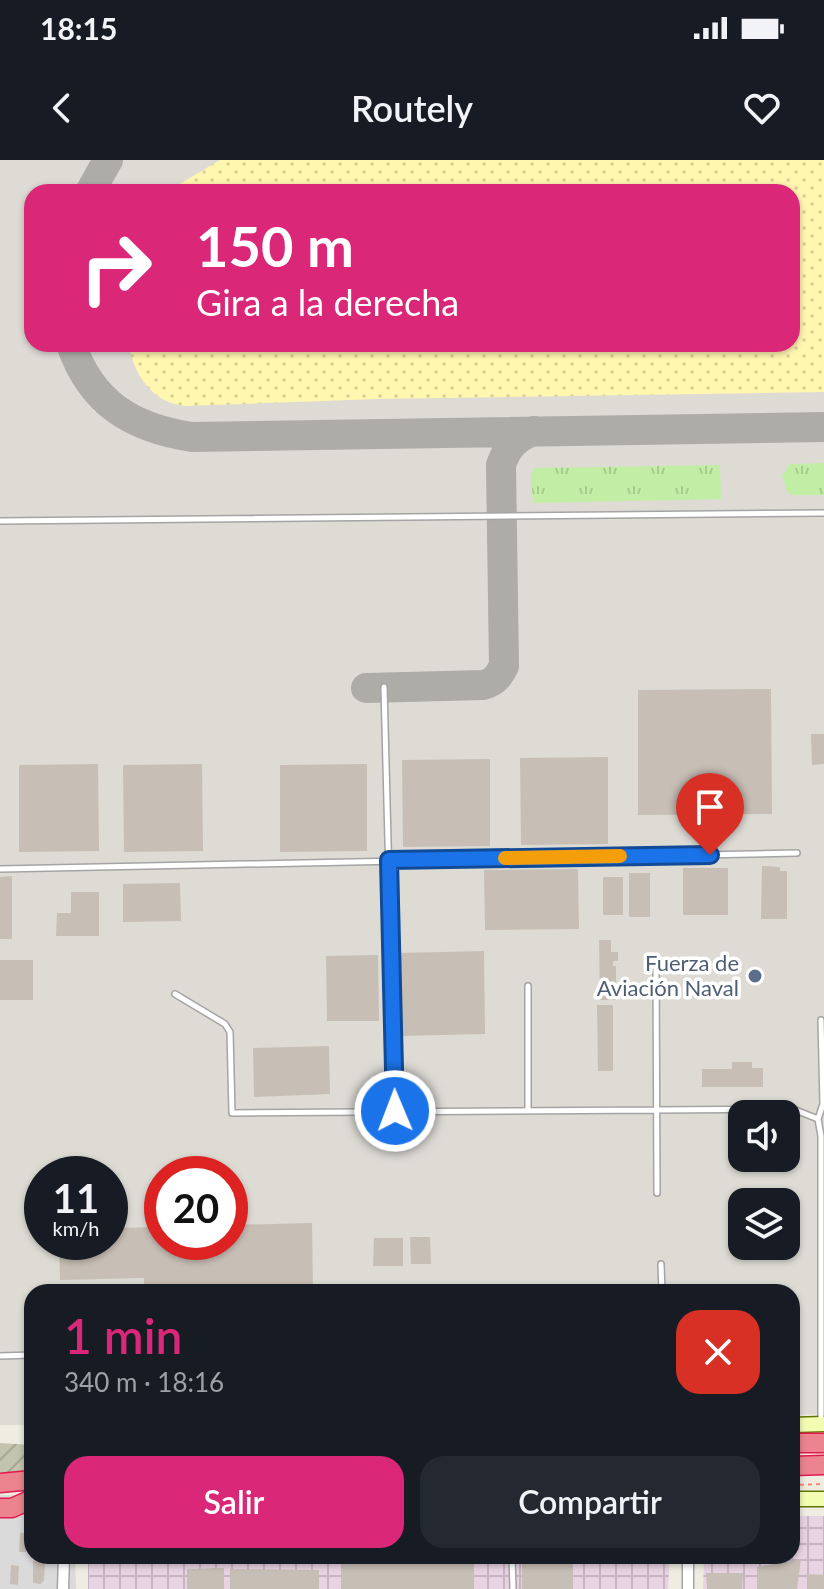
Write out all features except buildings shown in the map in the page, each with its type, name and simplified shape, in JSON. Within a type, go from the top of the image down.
[{"type":"highway","points":[[800,1440],[823,1430]]},
{"type":"highway","points":[[800,1466],[824,1465]]},
{"type":"highway","points":[[0,1483],[24,1481]]},
{"type":"main road","points":[[800,1426],[823,1430]]},
{"type":"main road","points":[[800,1499],[824,1499]]},
{"type":"street","points":[[63,1589],[64,1564]]},
{"type":"street","points":[[688,1564],[688,1589]]},
{"type":"lane","points":[[0,521],[824,513]]},
{"type":"lane","points":[[384,687],[395,1111]]},
{"type":"lane","points":[[0,869],[797,853]]},
{"type":"lane","points":[[656,963],[657,1193]]},
{"type":"lane","points":[[528,986],[528,1110]]},
{"type":"lane","points":[[175,994],[225,1024],[230,1032],[232,1113],[793,1109],[818,1119]]},
{"type":"lane","points":[[821,1020],[823,1104],[818,1119],[821,1152],[823,1430]]},
{"type":"lane","points":[[661,1264],[662,1284]]},
{"type":"lane","points":[[0,1356],[24,1355]]},
{"type":"lane","points":[[512,1564],[513,1589]]},
{"type":"path","points":[[800,1485],[824,1484]]},
{"type":"shaded area","points":[[0,160],[824,160],[824,1414],[800,1415],[800,1284],[24,1284],[24,1425],[0,1425]]},
{"type":"shaded area","points":[[0,1443],[24,1444],[24,1471],[0,1473]]},
{"type":"shaded area","points":[[0,1495],[24,1496],[24,1564],[75,1564],[76,1589],[0,1589]]},
{"type":"shaded area","points":[[800,1516],[824,1516],[824,1589],[703,1589],[704,1564],[800,1564]]},
{"type":"shaded area","points":[[88,1564],[670,1564],[668,1589],[88,1589]]},
{"type":"green space","points":[[824,463],[824,495],[792,495],[787,492],[782,476],[790,464]]},
{"type":"green space","points":[[720,465],[721,499],[533,503],[531,475],[535,468]]},
{"type":"sand","points":[[220,160],[824,160],[824,392],[175,404],[164,400],[147,386],[130,352],[800,352],[800,184],[180,184]]},
{"type":"taxiway","points":[[94,184],[108,160]]},
{"type":"taxiway","points":[[74,352],[90,382],[116,409],[151,427],[192,437],[824,427]]},
{"type":"taxiway","points":[[366,688],[483,685],[493,681],[500,673],[504,666],[501,465],[513,444],[534,431]]},
{"type":"slow traffic","points":[[505,858],[620,856]]},
{"type":"place","name":"Fuerza de Aviación Naval","points":[[755,976]]},
{"type":"route","points":[[395,1111],[389,860],[710,855]]}]
